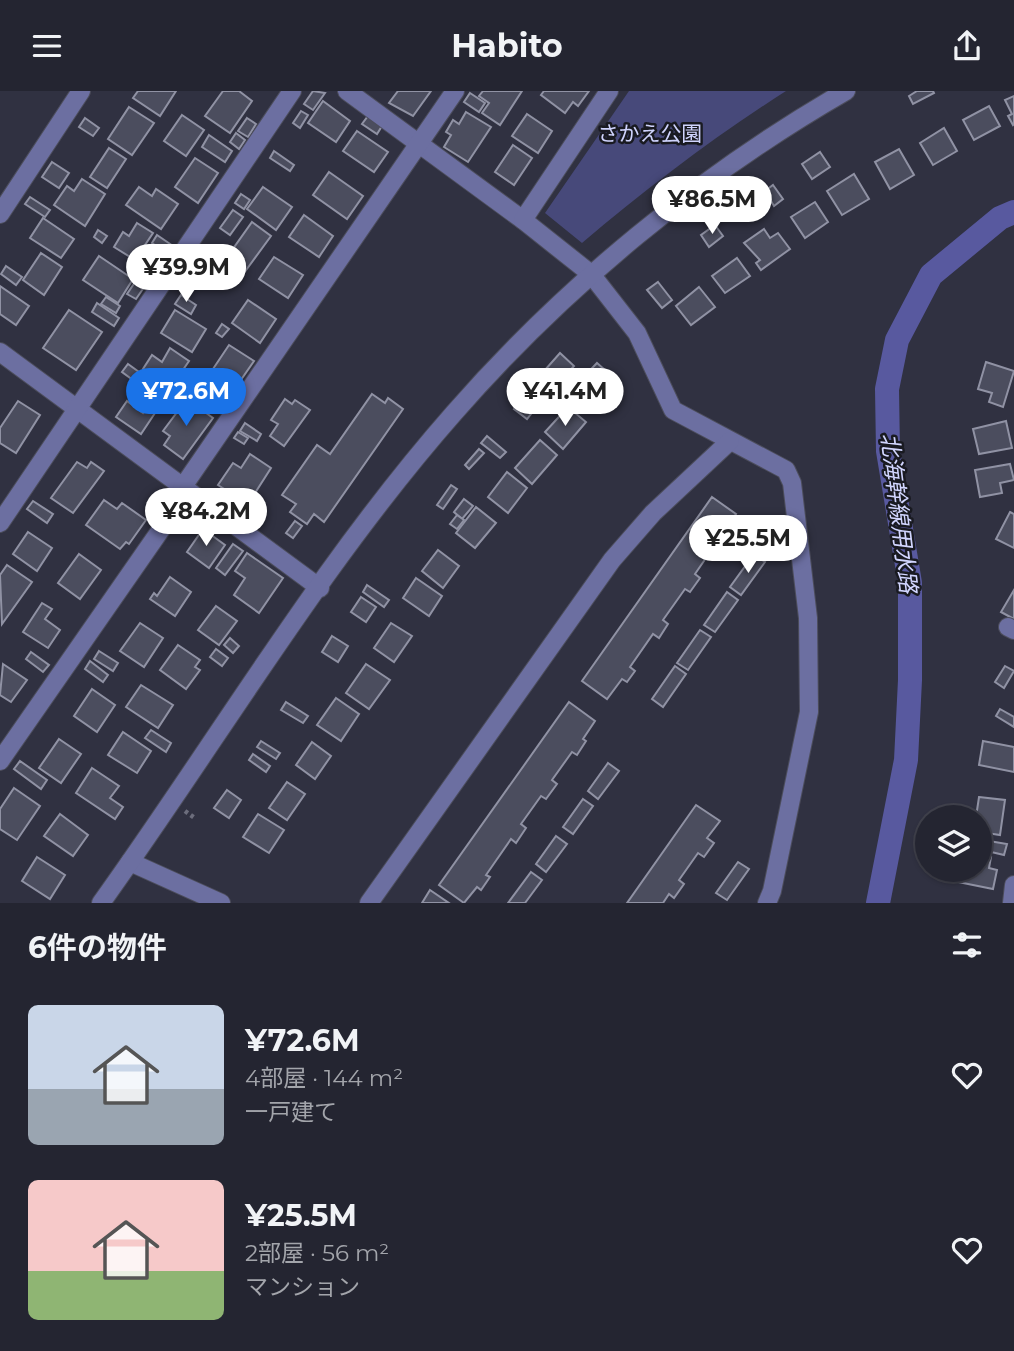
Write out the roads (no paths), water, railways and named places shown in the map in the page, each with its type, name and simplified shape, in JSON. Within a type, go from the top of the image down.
[{"type":"street","points":[[0,213],[81,91]]},
{"type":"street","points":[[0,523],[292,91]]},
{"type":"street","points":[[347,91],[523,220],[591,274],[637,333],[673,410],[786,470],[792,483],[808,618],[809,712],[772,891],[766,903]]},
{"type":"street","points":[[0,761],[455,91]]},
{"type":"street","points":[[523,220],[609,91]]},
{"type":"street","points":[[101,903],[320,588],[453,414],[534,327],[591,274],[744,156],[846,91]]},
{"type":"street","points":[[0,352],[320,588]]},
{"type":"street","points":[[369,903],[612,561],[653,513],[730,441]]},
{"type":"street","points":[[130,862],[220,903]]},
{"type":"street","points":[[1012,903],[1014,885]]},
{"type":"waterway","name":"北海幹線用水路","points":[[878,903],[906,760],[910,680],[910,583],[888,451],[887,389],[897,340],[931,275],[1000,218],[1014,212]]},
{"type":"park label","name":"さかえ公園","points":[[650,134]]}]
